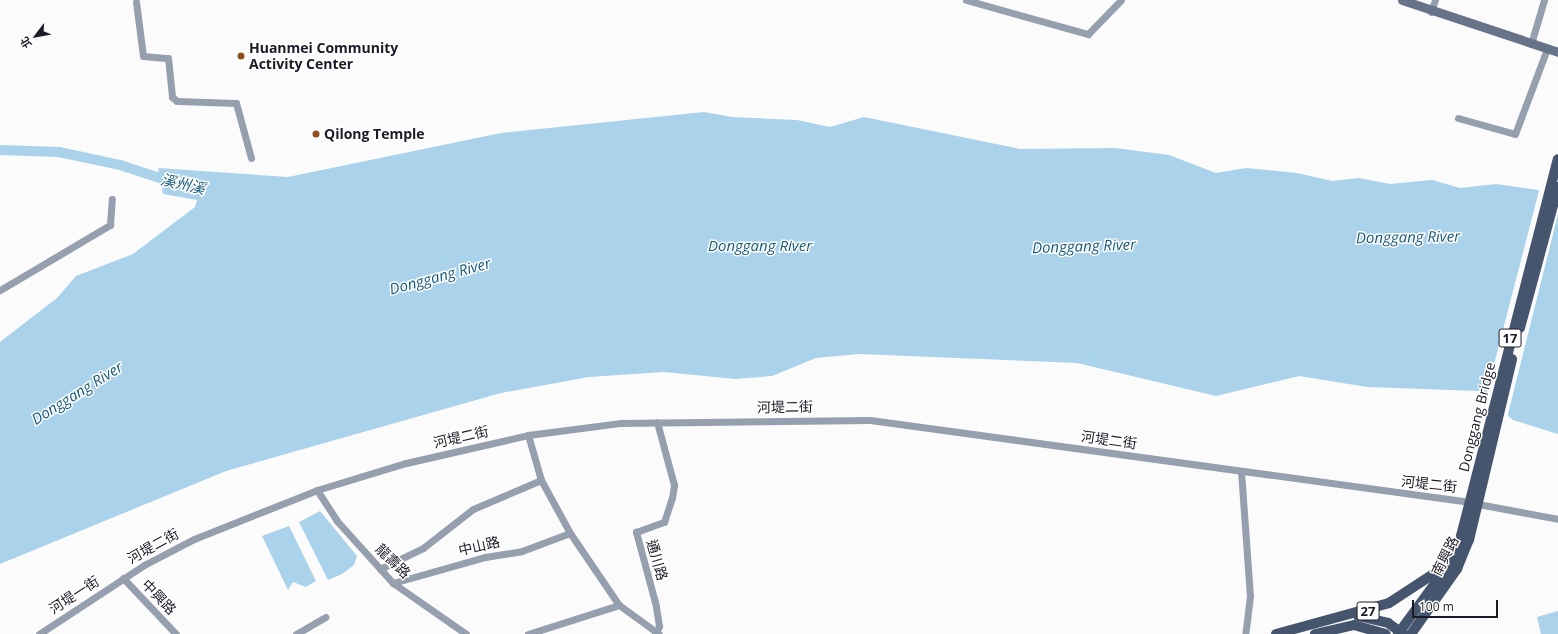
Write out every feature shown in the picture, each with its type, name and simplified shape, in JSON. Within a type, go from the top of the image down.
[{"type":"main road","points":[[1402,0],[1432,12],[1558,52]]},
{"type":"main road","name":"Donggang Bridge","points":[[1474,503],[1558,159]]},
{"type":"main road","name":"Donggang Bridge","points":[[1474,503],[1558,187]]},
{"type":"main road","name":"南興路","points":[[1276,634],[1354,620],[1388,623],[1401,633],[1450,563],[1474,503]]},
{"type":"main road","name":"南興路","points":[[1411,634],[1457,569],[1470,540],[1474,503]]},
{"type":"main road","name":"南興路","points":[[1315,634],[1354,620],[1389,603],[1450,563]]},
{"type":"main road","points":[[1354,620],[1362,634]]},
{"type":"main road","name":"南興路","points":[[1354,620],[1386,634]]},
{"type":"street","points":[[966,0],[1088,34],[1121,0]]},
{"type":"street","points":[[1432,12],[1435,0]]},
{"type":"street","points":[[1531,44],[1544,0]]},
{"type":"street","points":[[136,2],[143,56],[168,58],[172,97],[177,101],[236,103],[252,158]]},
{"type":"street","points":[[1458,118],[1515,134],[1547,49]]},
{"type":"street","points":[[0,290],[110,225],[112,199]]},
{"type":"street","name":"河堤二街","points":[[123,578],[194,539],[317,490],[406,462],[528,435],[657,422],[870,420],[1474,503],[1558,519]]},
{"type":"street","name":"通川路","points":[[657,422],[674,485],[672,498],[664,522],[636,532],[649,570],[659,626],[657,633]]},
{"type":"street","points":[[528,435],[540,480],[570,533],[618,605],[657,633]]},
{"type":"street","points":[[1241,471],[1250,596],[1245,634]]},
{"type":"street","points":[[380,569],[423,548],[473,509],[540,480]]},
{"type":"street","name":"龍壽路","points":[[317,490],[337,521],[393,583],[466,634]]},
{"type":"street","name":"中山路","points":[[393,583],[486,557],[522,551],[570,533]]},
{"type":"street","name":"河堤一街","points":[[39,634],[123,578]]},
{"type":"street","name":"中興路","points":[[123,578],[176,634]]},
{"type":"street","points":[[528,634],[618,605]]},
{"type":"street","points":[[296,634],[326,617]]},
{"type":"water","name":"Donggang River","points":[[704,112],[732,117],[797,120],[830,127],[864,117],[1020,149],[1115,148],[1169,155],[1216,173],[1246,168],[1297,173],[1332,181],[1359,178],[1390,184],[1432,180],[1460,188],[1496,184],[1558,193],[1558,434],[1513,420],[1479,391],[1367,387],[1299,376],[1216,396],[1077,363],[859,354],[816,358],[772,376],[735,379],[664,372],[589,377],[501,393],[226,471],[0,564],[0,342],[57,298],[76,276],[133,254],[195,207],[197,200],[163,194],[158,168],[288,177],[501,133]]},
{"type":"water","points":[[320,511],[357,556],[354,565],[342,574],[328,580],[299,522]]},
{"type":"water","points":[[289,526],[316,581],[306,587],[293,582],[288,590],[262,536]]},
{"type":"water","points":[[1558,611],[1558,634],[1541,634],[1537,617]]},
{"type":"pier","points":[[1540,187],[1558,191],[1558,214],[1507,418],[1485,399]]},
{"type":"waterway","name":"溪州溪","points":[[0,150],[59,152],[120,165],[172,182]]},
{"type":"place","name":"Huanmei Community Activity Center","points":[[241,56]]},
{"type":"place","name":"Qilong Temple","points":[[316,134]]}]
